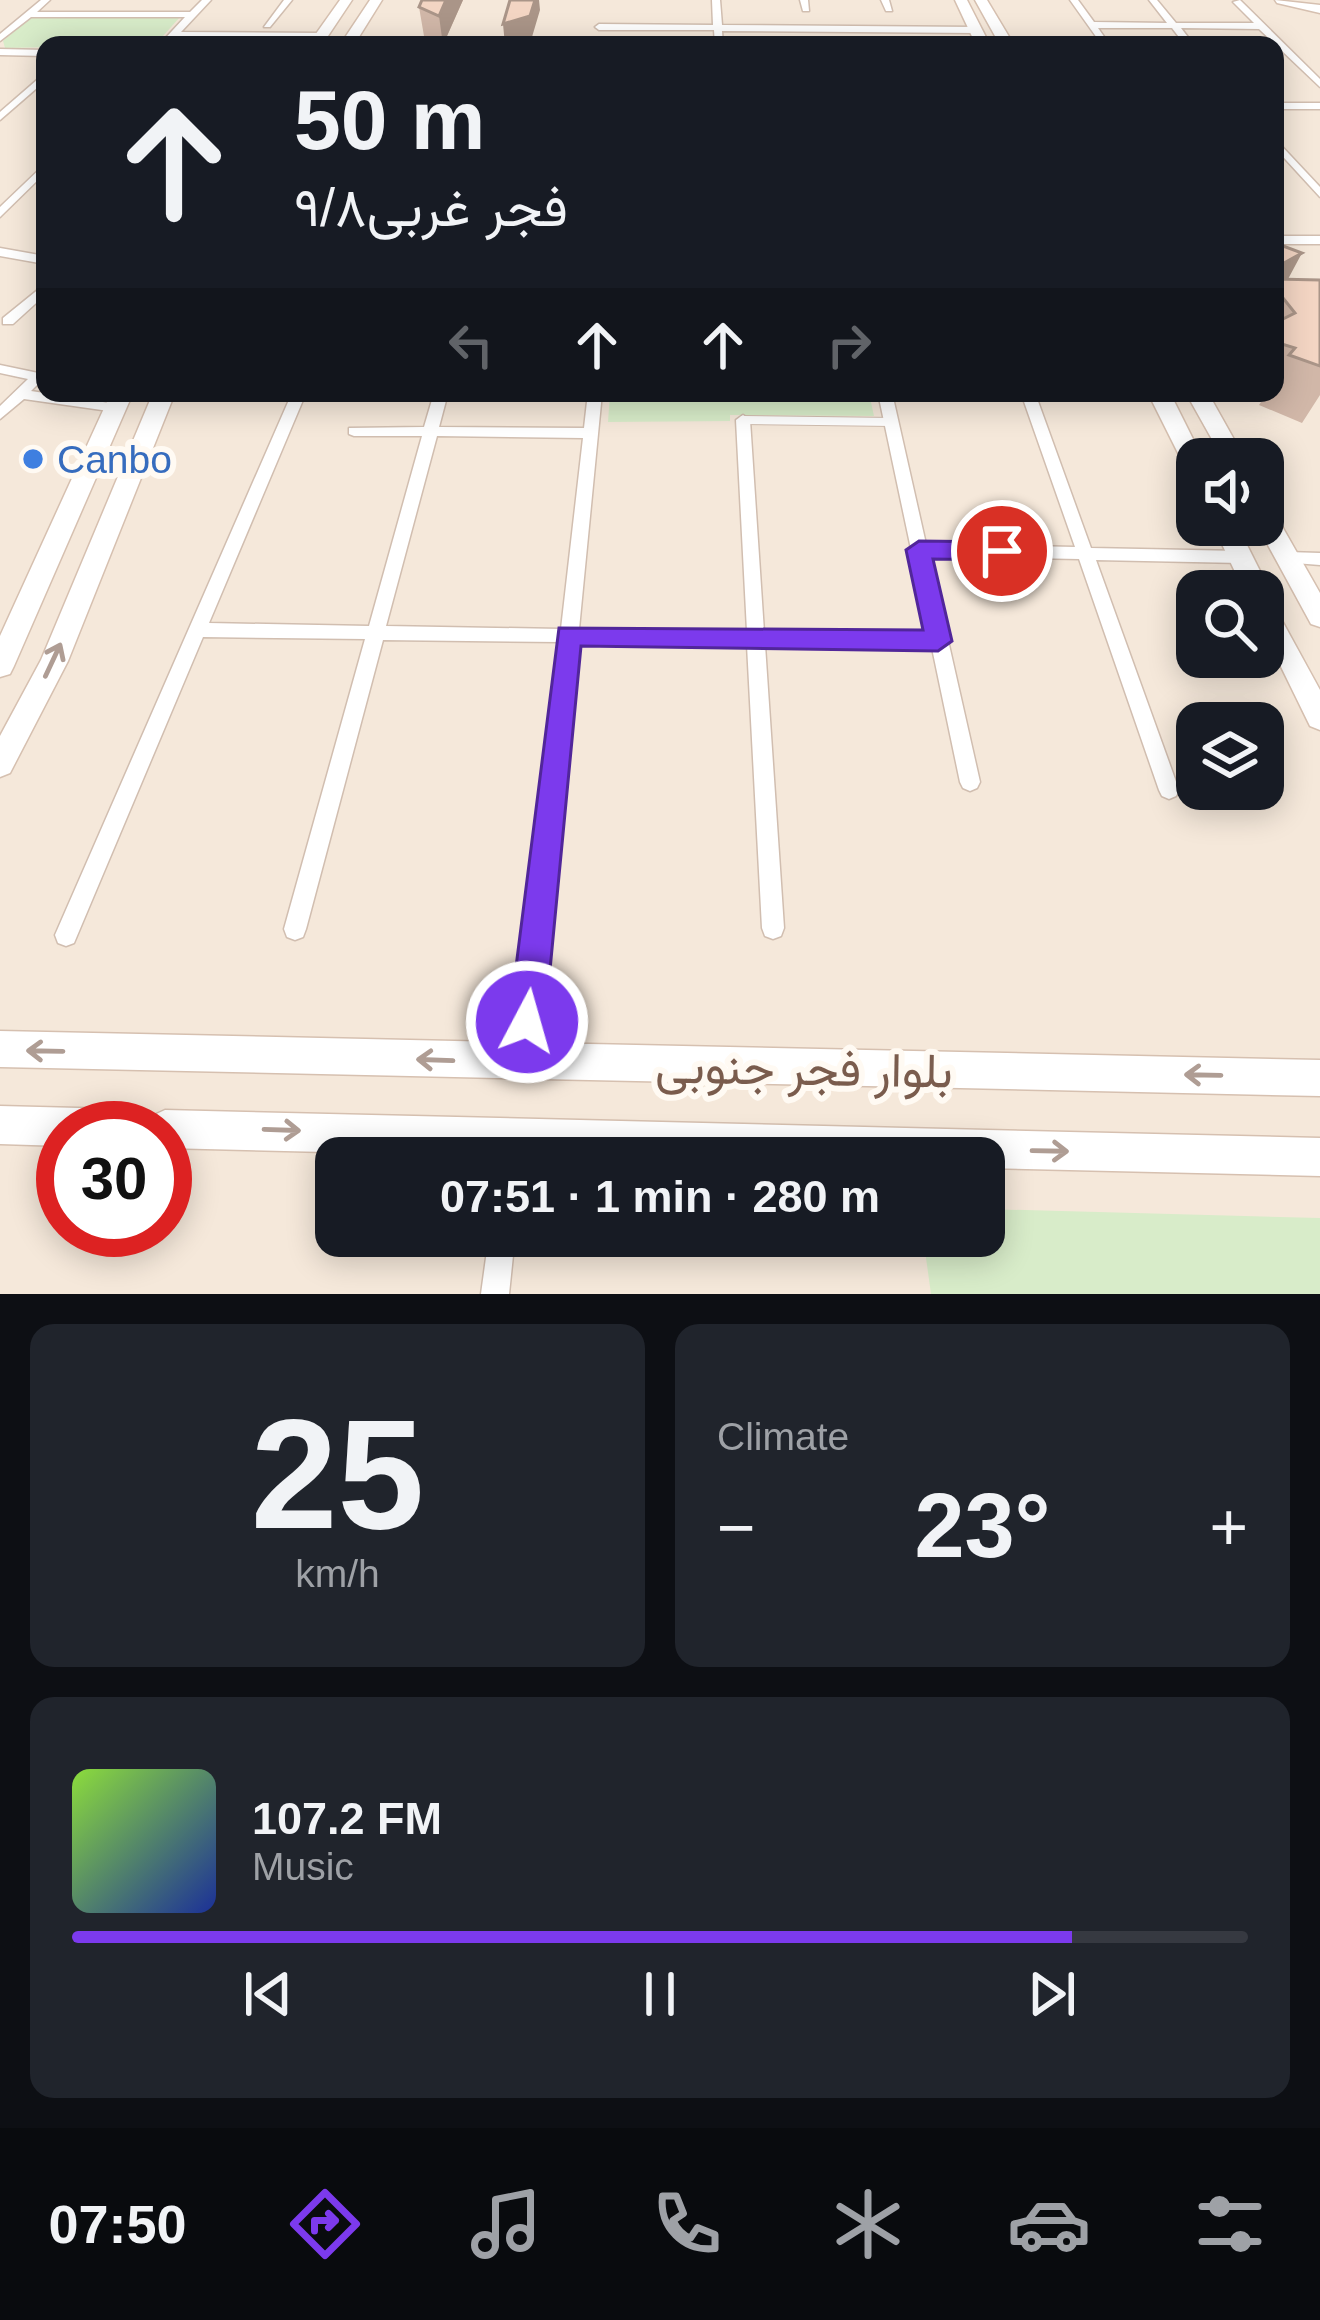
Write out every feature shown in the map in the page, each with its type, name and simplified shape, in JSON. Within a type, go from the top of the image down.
[{"type":"main road","points":[[961,0],[978,36]]},
{"type":"main road","points":[[981,0],[1002,36]]},
{"type":"main road","points":[[1281,0],[1319,3]]},
{"type":"main road","points":[[321,36],[343,5],[372,5]]},
{"type":"main road","points":[[353,36],[372,5]]},
{"type":"main road","points":[[0,666],[118,402]]},
{"type":"main road","points":[[0,764],[53,661],[160,402]]},
{"type":"main road","points":[[1163,402],[1181,438]]},
{"type":"main road","points":[[1202,402],[1222,438]]},
{"type":"main road","points":[[77,493],[123,491]]},
{"type":"main road","points":[[1236,546],[1248,570]]},
{"type":"main road","points":[[1281,546],[1320,617]]},
{"type":"main road","points":[[1284,645],[1320,718]]},
{"type":"main road","name":"بلوار فجر جنوبی","points":[[0,1049],[1320,1078]]},
{"type":"main road","points":[[0,1125],[36,1126]]},
{"type":"main road","name":"بلوار فجر جنوبی","points":[[192,1130],[315,1137]]},
{"type":"main road","name":"بلوار فجر جنوبی","points":[[1005,1153],[1320,1157]]},
{"type":"street","points":[[3,34],[46,0]]},
{"type":"street","points":[[109,14],[125,0]]},
{"type":"street","points":[[174,34],[207,0]]},
{"type":"street","points":[[268,25],[288,0]]},
{"type":"street","points":[[716,0],[717,36]]},
{"type":"street","points":[[1074,0],[1100,36]]},
{"type":"street","points":[[1153,0],[1182,36]]},
{"type":"street","points":[[1237,2],[1271,36]]},
{"type":"street","points":[[29,14],[192,15]]},
{"type":"street","points":[[1092,25],[1261,26]]},
{"type":"street","points":[[599,27],[975,30]]},
{"type":"street","points":[[631,36],[632,27]]},
{"type":"street","points":[[174,34],[201,36]]},
{"type":"street","points":[[1284,48],[1320,83]]},
{"type":"street","points":[[0,52],[36,53]]},
{"type":"street","points":[[0,117],[36,84]]},
{"type":"street","points":[[1284,106],[1320,106]]},
{"type":"street","points":[[1284,152],[1320,194]]},
{"type":"street","points":[[0,214],[36,176]]},
{"type":"street","points":[[1284,240],[1320,241]]},
{"type":"street","points":[[0,252],[36,258]]},
{"type":"street","points":[[8,321],[36,296]]},
{"type":"street","points":[[0,369],[36,377]]},
{"type":"street","points":[[0,413],[36,379]]},
{"type":"street","points":[[21,394],[36,395]]},
{"type":"street","points":[[66,935],[294,402]]},
{"type":"street","points":[[295,929],[438,402]]},
{"type":"street","points":[[523,1063],[594,402]]},
{"type":"street","points":[[887,402],[970,782]]},
{"type":"street","points":[[1031,402],[1168,790]]},
{"type":"street","points":[[743,420],[772,928]]},
{"type":"street","points":[[354,430],[590,433]]},
{"type":"street","points":[[919,550],[1241,556]]},
{"type":"street","points":[[1288,558],[1320,559]]},
{"type":"street","points":[[198,630],[938,641]]},
{"type":"street","points":[[495,1294],[499,1257]]},
{"type":"lane","points":[[743,420],[892,422]]},
{"type":"shaded area","points":[[0,0],[1320,0],[1320,1294],[0,1294]]},
{"type":"green space","points":[[32,16],[180,17],[163,36],[36,36],[36,47],[5,48],[3,41]]},
{"type":"green space","points":[[609,402],[871,402],[874,416],[730,415],[730,421],[608,422]]},
{"type":"green space","points":[[1005,1210],[1320,1218],[1320,1294],[931,1294],[926,1257],[1005,1257]]},
{"type":"building","points":[[422,0],[446,0],[439,16],[419,7]]},
{"type":"building","points":[[510,0],[535,0],[530,16],[503,24]]},
{"type":"building","points":[[1284,246],[1302,253],[1284,263]]},
{"type":"building","points":[[1284,279],[1320,280],[1320,366],[1289,355],[1295,348],[1284,345],[1284,318],[1295,313],[1284,299]]},
{"type":"place","name":"Canbo","points":[[33,459]]},
{"type":"route","points":[[527,1022],[568,635],[938,641],[919,550],[1002,551]]}]
